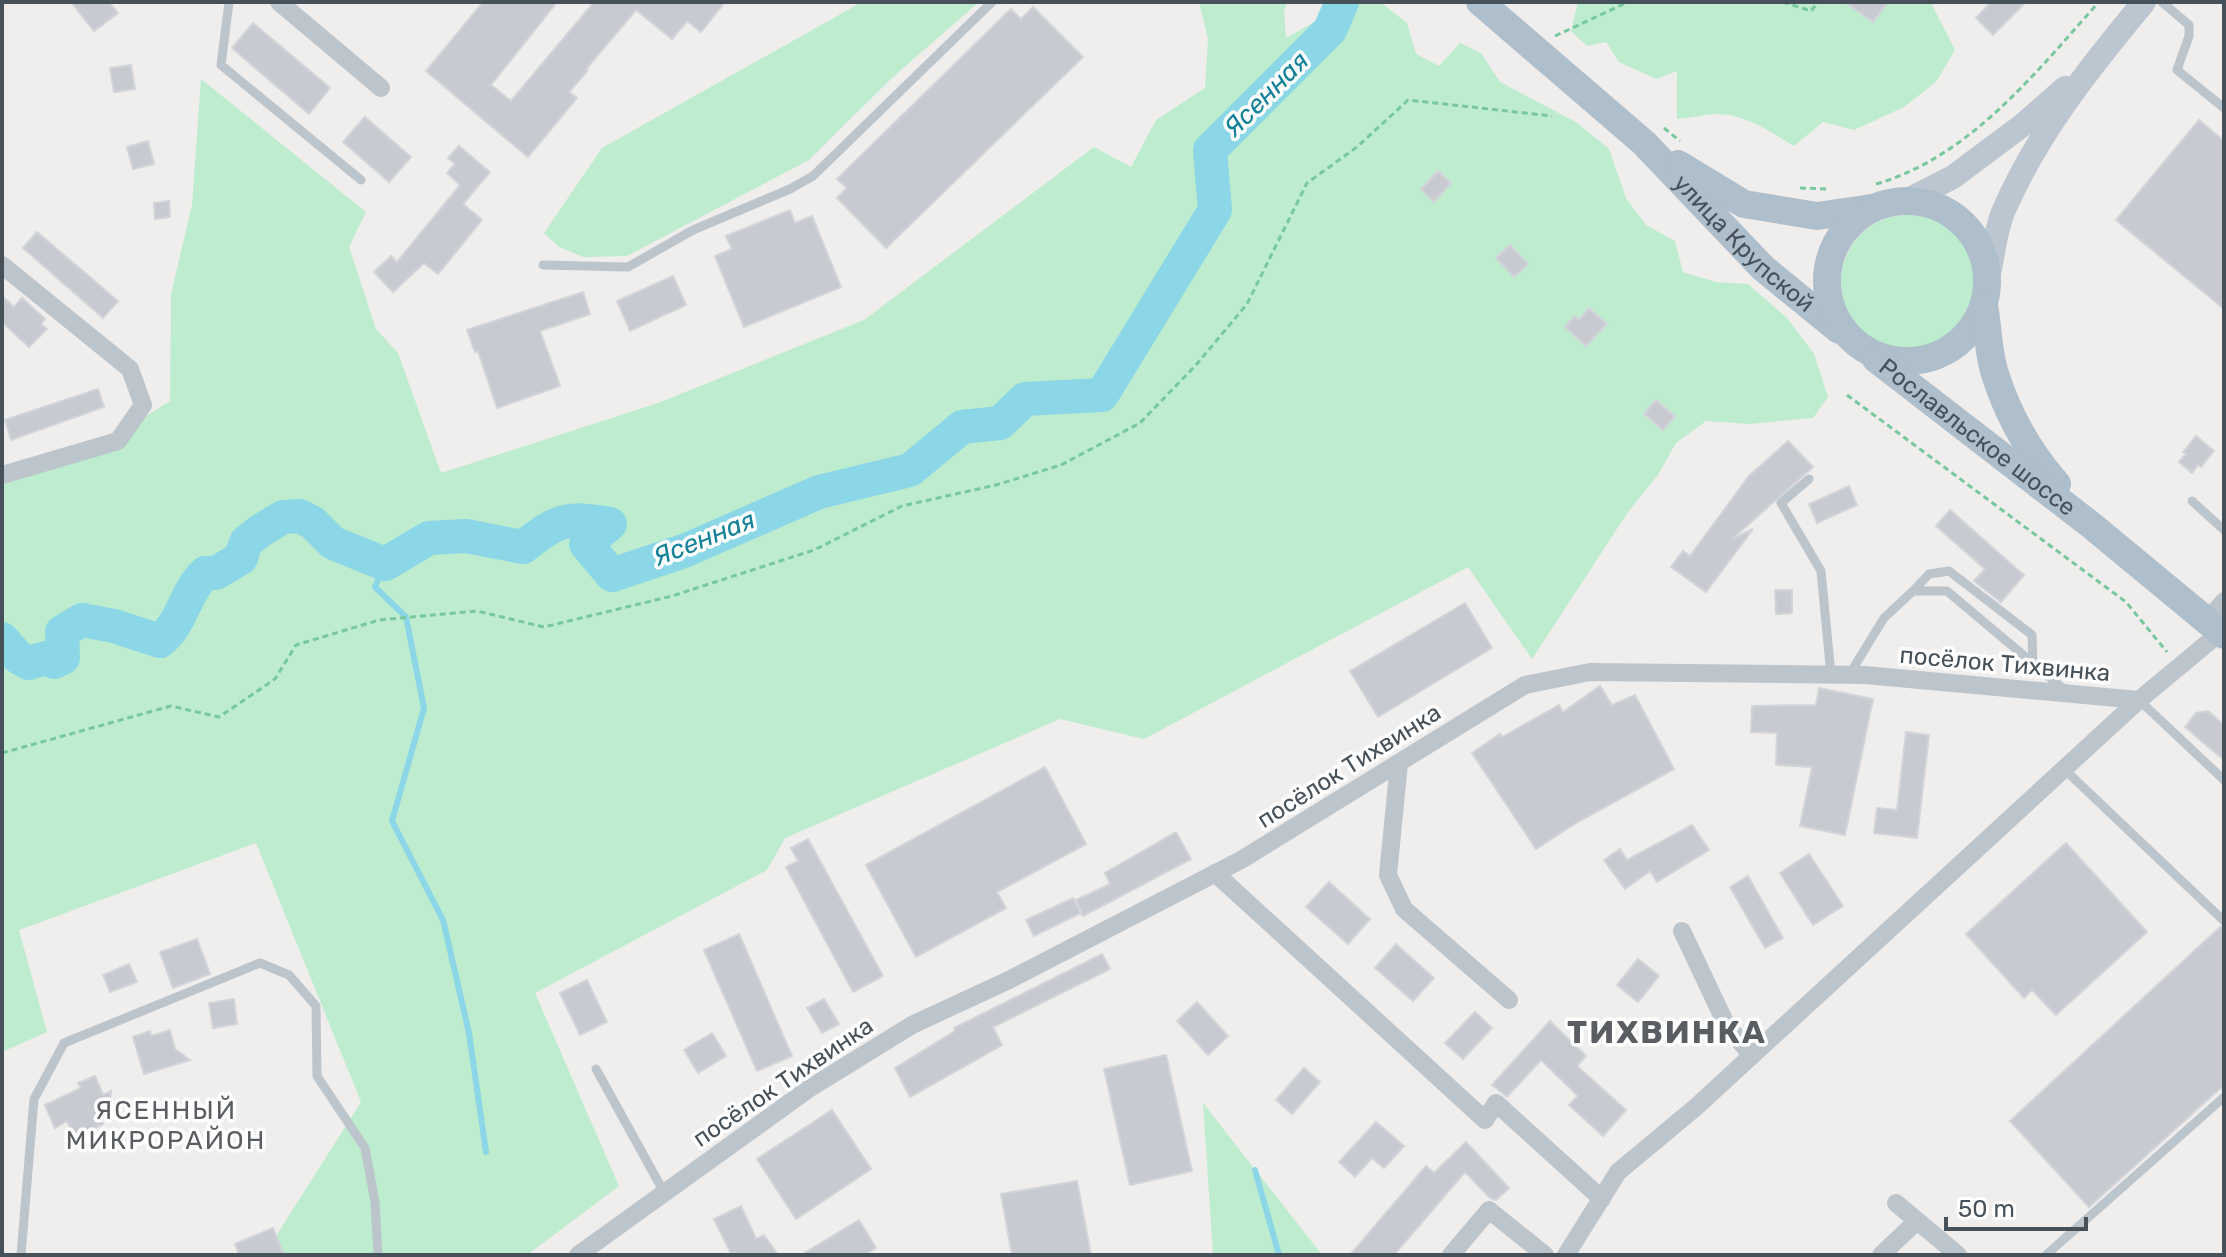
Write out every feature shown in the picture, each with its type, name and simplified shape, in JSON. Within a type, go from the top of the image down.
[{"type":"main road","name":"улица Крупской","points":[[1480,2],[1744,204],[1817,216],[1869,197]]},
{"type":"main road","points":[[1986,292],[1983,254],[1971,232],[1954,215],[1932,204],[1908,200],[1869,197],[1840,235],[1830,255],[1826,277],[1828,299],[1835,320],[1857,344],[1885,359],[1905,362],[1926,360],[1946,352],[1963,340],[1976,324],[1986,292],[2002,214],[2043,134],[2094,63],[2144,2]]},
{"type":"main road","points":[[1908,200],[1953,177],[2024,124],[2094,63]]},
{"type":"main road","name":"улица Крупской","points":[[1653,135],[1763,268],[1857,344]]},
{"type":"main road","name":"Рославльское шоссе","points":[[1986,292],[1994,372],[2016,425],[2037,461],[2091,525]]},
{"type":"main road","name":"Рославльское шоссе","points":[[1857,344],[2219,622]]},
{"type":"street","points":[[279,2],[381,88]]},
{"type":"street","points":[[2,265],[130,369],[143,405],[118,441],[2,475]]},
{"type":"street","name":"посёлок Тихвинка","points":[[578,1255],[810,1088],[912,1025],[1009,980],[1215,873],[1525,685],[1590,672],[1840,675],[2139,700],[2179,666],[2219,622]]},
{"type":"street","points":[[1566,1255],[1618,1172],[1696,1107],[2139,700]]},
{"type":"street","points":[[1399,763],[1388,875],[1404,909],[1509,1000]]},
{"type":"street","points":[[1215,873],[1485,1120],[1496,1103],[1602,1199]]},
{"type":"street","points":[[1682,931],[1726,1024],[1752,1056]]},
{"type":"street","points":[[1896,1203],[1958,1255]]},
{"type":"street","points":[[1451,1255],[1489,1210],[1545,1255]]},
{"type":"street","points":[[1881,1255],[1917,1221]]},
{"type":"lane","points":[[229,2],[221,65],[361,180]]},
{"type":"lane","points":[[543,265],[628,267],[693,230],[790,189],[813,176],[992,2]]},
{"type":"lane","points":[[2162,2],[2189,25],[2189,36],[2177,70],[2224,108]]},
{"type":"lane","points":[[1809,479],[1781,503],[1821,571],[1840,675]]},
{"type":"lane","points":[[2192,501],[2224,530]]},
{"type":"lane","points":[[1840,675],[1884,618],[1929,574],[1949,571],[2032,635],[2033,663]]},
{"type":"lane","points":[[1913,591],[1947,591],[2069,694]]},
{"type":"lane","points":[[2139,700],[2224,780]]},
{"type":"lane","points":[[2064,769],[2224,921]]},
{"type":"lane","points":[[21,1255],[34,1099],[64,1043],[260,963],[289,975],[316,1006],[317,1076],[365,1148],[375,1202],[378,1255]]},
{"type":"lane","points":[[596,1069],[665,1194]]},
{"type":"lane","points":[[2046,1255],[2224,1097]]},
{"type":"path","points":[[1555,36],[1628,2]]},
{"type":"path","points":[[1783,2],[1811,11],[1818,2]]},
{"type":"path","points":[[1869,197],[1878,184],[1919,168],[1989,120],[2099,2]]},
{"type":"path","points":[[2,753],[171,706],[219,717],[275,679],[296,645],[379,620],[477,611],[544,627],[672,596],[814,550],[902,506],[996,485],[1061,465],[1140,423],[1196,365],[1247,304],[1307,183],[1357,147],[1408,100],[1552,116]]},
{"type":"path","points":[[1653,135],[1687,147]]},
{"type":"path","points":[[1793,188],[1837,189]]},
{"type":"path","points":[[1847,395],[2126,602],[2179,666]]},
{"type":"green space","points":[[862,2],[979,2],[893,77],[809,160],[627,256],[583,257],[559,247],[544,233],[602,148]]},
{"type":"green space","points":[[1199,2],[1287,2],[1284,12],[1286,38],[1316,21],[1327,2],[1380,2],[1407,23],[1416,54],[1439,66],[1460,43],[1481,53],[1500,82],[1576,122],[1609,149],[1626,198],[1646,225],[1675,241],[1683,272],[1716,282],[1748,284],[1787,318],[1814,354],[1828,397],[1813,418],[1749,424],[1706,421],[1676,443],[1658,475],[1628,512],[1532,659],[1468,567],[1144,739],[1060,719],[785,838],[767,870],[535,993],[619,1186],[527,1255],[264,1255],[361,1102],[256,843],[19,930],[47,1032],[2,1052],[2,481],[73,462],[170,401],[171,294],[192,205],[201,79],[366,212],[349,247],[376,329],[398,353],[441,473],[658,403],[864,320],[1094,147],[1131,167],[1156,120],[1205,88],[1208,39]]},
{"type":"green space","points":[[1578,2],[1934,2],[1932,5],[1955,50],[1936,82],[1904,107],[1854,130],[1823,122],[1794,146],[1756,124],[1736,117],[1716,114],[1677,119],[1677,71],[1656,79],[1619,62],[1606,42],[1587,46],[1571,31]]},
{"type":"green space","points":[[1908,215],[1934,220],[1956,234],[1970,256],[1975,282],[1970,308],[1956,330],[1934,344],[1908,349],[1882,344],[1860,330],[1846,308],[1841,282],[1846,256],[1860,234],[1882,220]]},
{"type":"green space","points":[[1203,1103],[1322,1255],[1213,1255]]},
{"type":"building","points":[[71,2],[109,2],[118,13],[94,31]]},
{"type":"building","points":[[483,2],[557,2],[491,85],[511,101],[594,2],[725,2],[701,32],[687,21],[672,39],[636,10],[569,92],[577,98],[528,157],[426,71]]},
{"type":"building","points":[[1845,2],[1888,2],[1873,22]]},
{"type":"building","points":[[1991,2],[2026,2],[1993,35],[1976,18]]},
{"type":"building","points":[[1033,7],[1083,57],[886,248],[837,198],[847,188],[837,179],[1011,9],[1021,19]]},
{"type":"building","points":[[253,23],[330,88],[309,114],[232,48]]},
{"type":"building","points":[[131,65],[135,89],[114,92],[110,68]]},
{"type":"building","points":[[365,117],[411,157],[389,182],[343,142]]},
{"type":"building","points":[[2199,120],[2224,141],[2224,309],[2116,220]]},
{"type":"building","points":[[148,141],[154,164],[133,169],[127,147]]},
{"type":"building","points":[[459,146],[490,172],[463,204],[482,220],[438,274],[424,263],[393,292],[374,272],[391,256],[397,262],[460,185],[447,173],[455,164],[448,158]]},
{"type":"building","points":[[1438,171],[1451,183],[1434,202],[1421,189]]},
{"type":"building","points":[[169,201],[170,217],[155,219],[154,203]]},
{"type":"building","points":[[790,210],[795,223],[812,216],[841,287],[744,327],[715,256],[732,249],[726,236]]},
{"type":"building","points":[[37,232],[118,301],[103,318],[23,248]]},
{"type":"building","points":[[1510,245],[1528,264],[1514,277],[1496,258]]},
{"type":"building","points":[[673,276],[686,305],[630,331],[617,301]]},
{"type":"building","points":[[583,292],[590,314],[540,331],[560,386],[497,408],[478,351],[475,352],[467,330]]},
{"type":"building","points":[[2,296],[14,307],[22,298],[45,319],[41,324],[47,329],[29,347],[2,322]]},
{"type":"building","points":[[1589,308],[1607,324],[1586,346],[1565,327],[1575,316],[1579,320]]},
{"type":"building","points":[[98,389],[104,407],[11,440],[5,420]]},
{"type":"building","points":[[1656,400],[1675,416],[1663,430],[1644,414]]},
{"type":"building","points":[[2196,436],[2214,451],[2192,473],[2179,462]]},
{"type":"building","points":[[1788,441],[1813,467],[1732,539],[1753,529],[1706,592],[1671,567],[1683,551],[1690,556],[1749,476]]},
{"type":"building","points":[[1849,486],[1857,505],[1817,523],[1809,504]]},
{"type":"building","points":[[1950,510],[2024,575],[2001,602],[1974,581],[1985,569],[1936,526]]},
{"type":"building","points":[[1775,590],[1792,590],[1792,613],[1776,614]]},
{"type":"building","points":[[1465,603],[1492,648],[1378,717],[1350,671]]},
{"type":"building","points":[[1600,686],[1612,705],[1635,695],[1674,769],[1576,823],[1536,849],[1472,753],[1500,734],[1502,737],[1559,705],[1563,712]]},
{"type":"building","points":[[1819,688],[1873,699],[1845,835],[1800,826],[1812,767],[1776,765],[1777,733],[1751,732],[1752,706],[1816,705]]},
{"type":"building","points":[[2208,711],[2224,725],[2224,760],[2185,727],[2196,713]]},
{"type":"building","points":[[1906,732],[1929,735],[1917,838],[1874,833],[1877,808],[1897,810]]},
{"type":"building","points":[[1045,767],[1086,844],[997,892],[1006,908],[916,957],[866,865]]},
{"type":"building","points":[[1692,825],[1709,850],[1657,882],[1650,871],[1625,889],[1604,860],[1620,849],[1627,860]]},
{"type":"building","points":[[1176,832],[1191,859],[1083,916],[1076,900],[1110,884],[1105,873]]},
{"type":"building","points":[[808,839],[883,976],[853,992],[786,867],[798,861],[791,848]]},
{"type":"building","points":[[2066,843],[2147,932],[2056,1015],[2032,990],[2024,998],[1966,934]]},
{"type":"building","points":[[1809,854],[1843,906],[1813,925],[1780,873]]},
{"type":"building","points":[[1748,876],[1783,938],[1765,948],[1730,887]]},
{"type":"building","points":[[1329,882],[1370,919],[1348,944],[1306,907]]},
{"type":"building","points":[[1073,898],[1081,913],[1034,936],[1026,920]]},
{"type":"building","points":[[2220,927],[2224,928],[2224,1085],[2089,1207],[2010,1121]]},
{"type":"building","points":[[739,934],[792,1056],[757,1071],[704,950]]},
{"type":"building","points":[[197,939],[210,974],[173,988],[160,952]]},
{"type":"building","points":[[1396,944],[1434,978],[1413,1001],[1375,968]]},
{"type":"building","points":[[1102,954],[1110,969],[993,1027],[1002,1045],[910,1097],[895,1068],[955,1031],[954,1028]]},
{"type":"building","points":[[1638,959],[1659,976],[1638,1002],[1617,985]]},
{"type":"building","points":[[129,964],[137,982],[110,992],[103,975]]},
{"type":"building","points":[[587,980],[607,1022],[580,1035],[560,993]]},
{"type":"building","points":[[234,999],[237,1024],[213,1028],[209,1003]]},
{"type":"building","points":[[824,999],[839,1024],[822,1033],[807,1008]]},
{"type":"building","points":[[1197,1002],[1228,1036],[1208,1055],[1177,1021]]},
{"type":"building","points":[[1475,1012],[1492,1028],[1463,1059],[1445,1043]]},
{"type":"building","points":[[1550,1021],[1586,1056],[1577,1066],[1626,1110],[1603,1136],[1569,1105],[1578,1096],[1541,1060],[1507,1097],[1492,1085]]},
{"type":"building","points":[[170,1030],[175,1049],[190,1060],[144,1074],[133,1037],[150,1031],[151,1036]]},
{"type":"building","points":[[712,1033],[726,1056],[698,1073],[684,1050]]},
{"type":"building","points":[[1166,1055],[1192,1171],[1130,1185],[1104,1069]]},
{"type":"building","points":[[1304,1068],[1320,1082],[1292,1114],[1276,1100]]},
{"type":"building","points":[[95,1076],[103,1095],[111,1091],[109,1113],[101,1120],[103,1124],[86,1133],[84,1129],[73,1135],[67,1121],[55,1128],[45,1105],[81,1088],[78,1083]]},
{"type":"building","points":[[832,1110],[871,1169],[796,1219],[757,1159]]},
{"type":"building","points":[[1376,1122],[1404,1146],[1384,1168],[1372,1158],[1355,1177],[1339,1162]]},
{"type":"building","points":[[1466,1142],[1509,1188],[1496,1200],[1490,1198],[1465,1172],[1394,1255],[1350,1255],[1426,1166],[1434,1173]]},
{"type":"building","points":[[1077,1181],[1091,1255],[1012,1255],[1001,1194]]},
{"type":"building","points":[[741,1206],[756,1239],[764,1235],[778,1255],[731,1254],[714,1219]]},
{"type":"building","points":[[859,1220],[876,1248],[864,1255],[801,1255]]},
{"type":"building","points":[[273,1228],[284,1255],[239,1255],[235,1244]]},
{"type":"waterway","name":"Ясенная","points":[[2,639],[28,663],[46,658],[54,662],[63,658],[62,632],[82,620],[114,626],[160,641],[174,626],[205,573],[216,573],[241,558],[246,542],[283,517],[300,516],[313,523],[333,543],[385,564],[429,538],[466,536],[523,547],[563,522],[583,520],[610,524],[586,544],[612,575],[684,551],[819,492],[910,470],[962,427],[1000,423],[1025,399],[1102,395],[1215,210],[1210,150],[1330,30],[1342,2]]},
{"type":"waterway","points":[[385,564],[375,587],[406,617],[424,708],[392,821],[443,920],[469,1033],[486,1152]]},
{"type":"waterway","points":[[1255,1170],[1279,1255]]},
{"type":"district","name":"ТИХВИНКА","points":[[1667,1032]]},
{"type":"district","name":"ЯСЕННЫЙ МИКРОРАЙОН","points":[[166,1125]]}]
